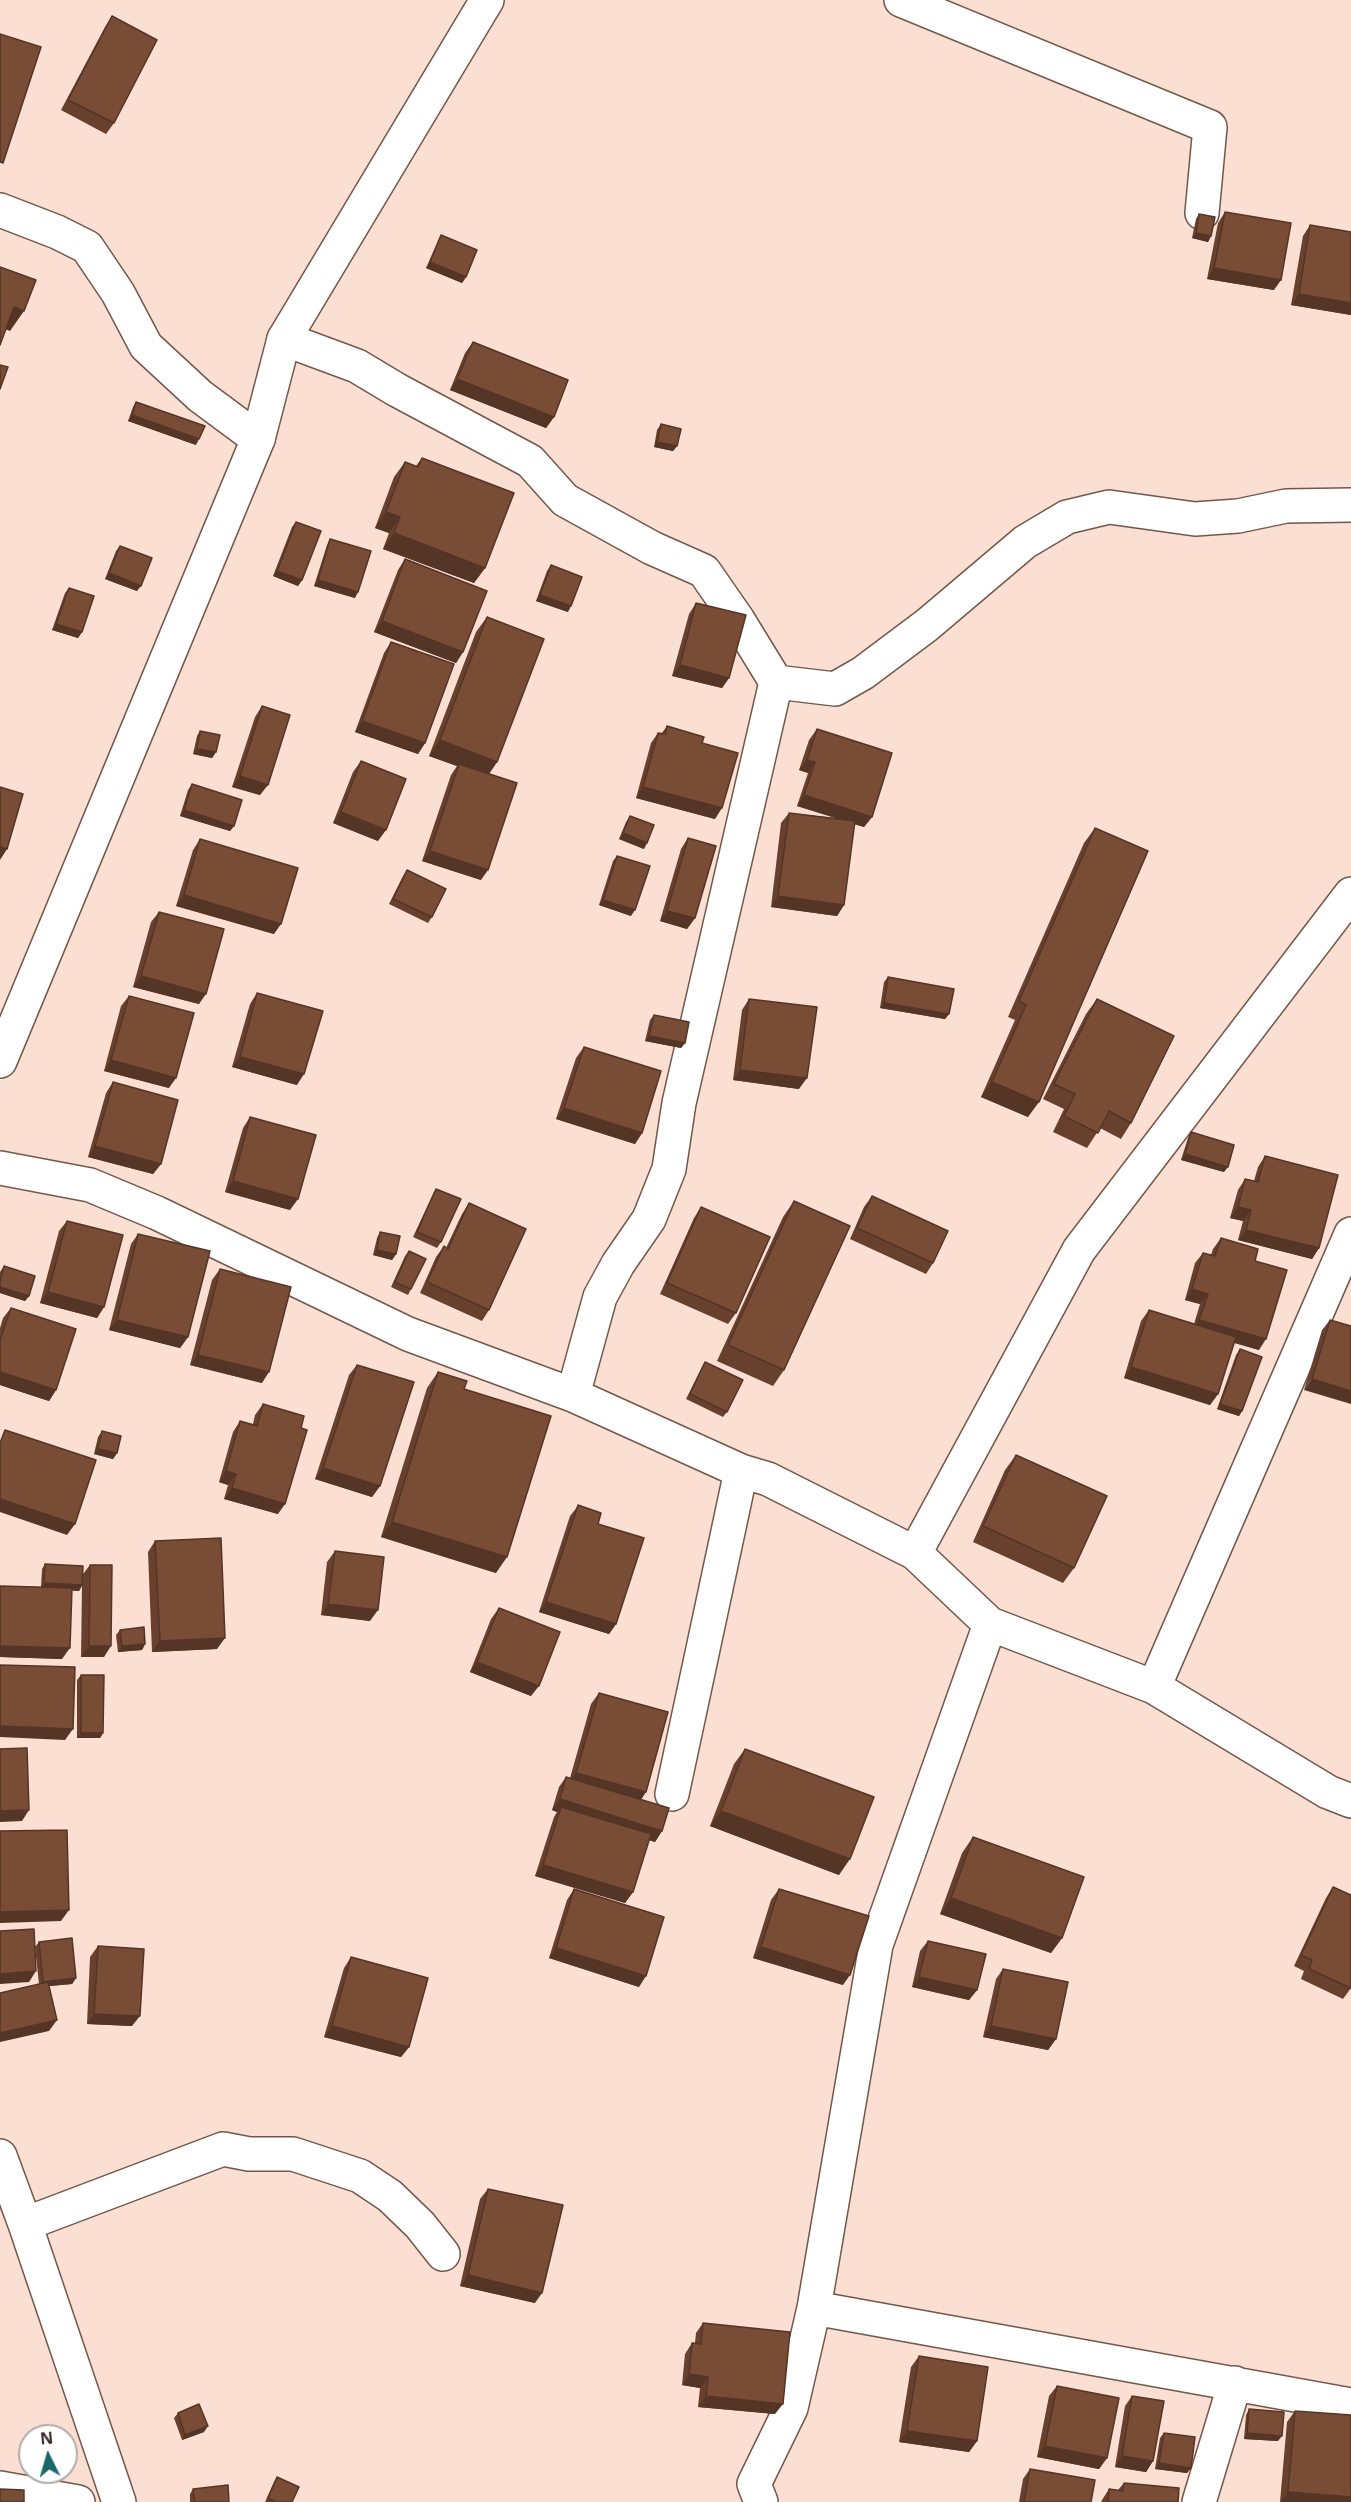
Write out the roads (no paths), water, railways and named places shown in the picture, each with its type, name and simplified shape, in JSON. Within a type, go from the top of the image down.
[{"type":"street","points":[[0,1061],[258,439],[284,339],[487,0]]},
{"type":"street","points":[[900,0],[1210,127],[1202,213]]},
{"type":"street","points":[[0,210],[57,232],[87,248],[118,293],[146,346],[200,396],[258,439]]},
{"type":"street","points":[[284,339],[357,366],[397,390],[502,445],[530,461],[564,500],[652,548],[704,571],[738,620],[776,682],[679,1103],[669,1169],[649,1219],[618,1264],[600,1298],[573,1395]]},
{"type":"street","points":[[776,682],[836,689],[863,673],[927,625],[1025,542],[1067,517],[1108,507],[1195,519],[1238,516],[1286,506],[1351,505]]},
{"type":"street","points":[[915,1553],[1079,1250],[1351,894]]},
{"type":"street","points":[[0,1168],[90,1185],[178,1223],[408,1334],[573,1395],[741,1471],[768,1479],[915,1553],[990,1624],[1154,1687],[1328,1792],[1351,1801]]},
{"type":"street","points":[[1154,1687],[1351,1234]]},
{"type":"street","points":[[672,1794],[741,1471]]},
{"type":"street","points":[[761,2502],[754,2484],[791,2408],[814,2308],[876,1945],[990,1624]]},
{"type":"street","points":[[25,2224],[223,2149],[249,2154],[293,2154],[360,2176],[390,2196],[420,2225],[443,2254]]},
{"type":"street","points":[[0,2156],[119,2502]]},
{"type":"street","points":[[814,2308],[1351,2405]]},
{"type":"street","points":[[1199,2502],[1236,2384]]},
{"type":"street","points":[[0,2488],[78,2502]]}]
